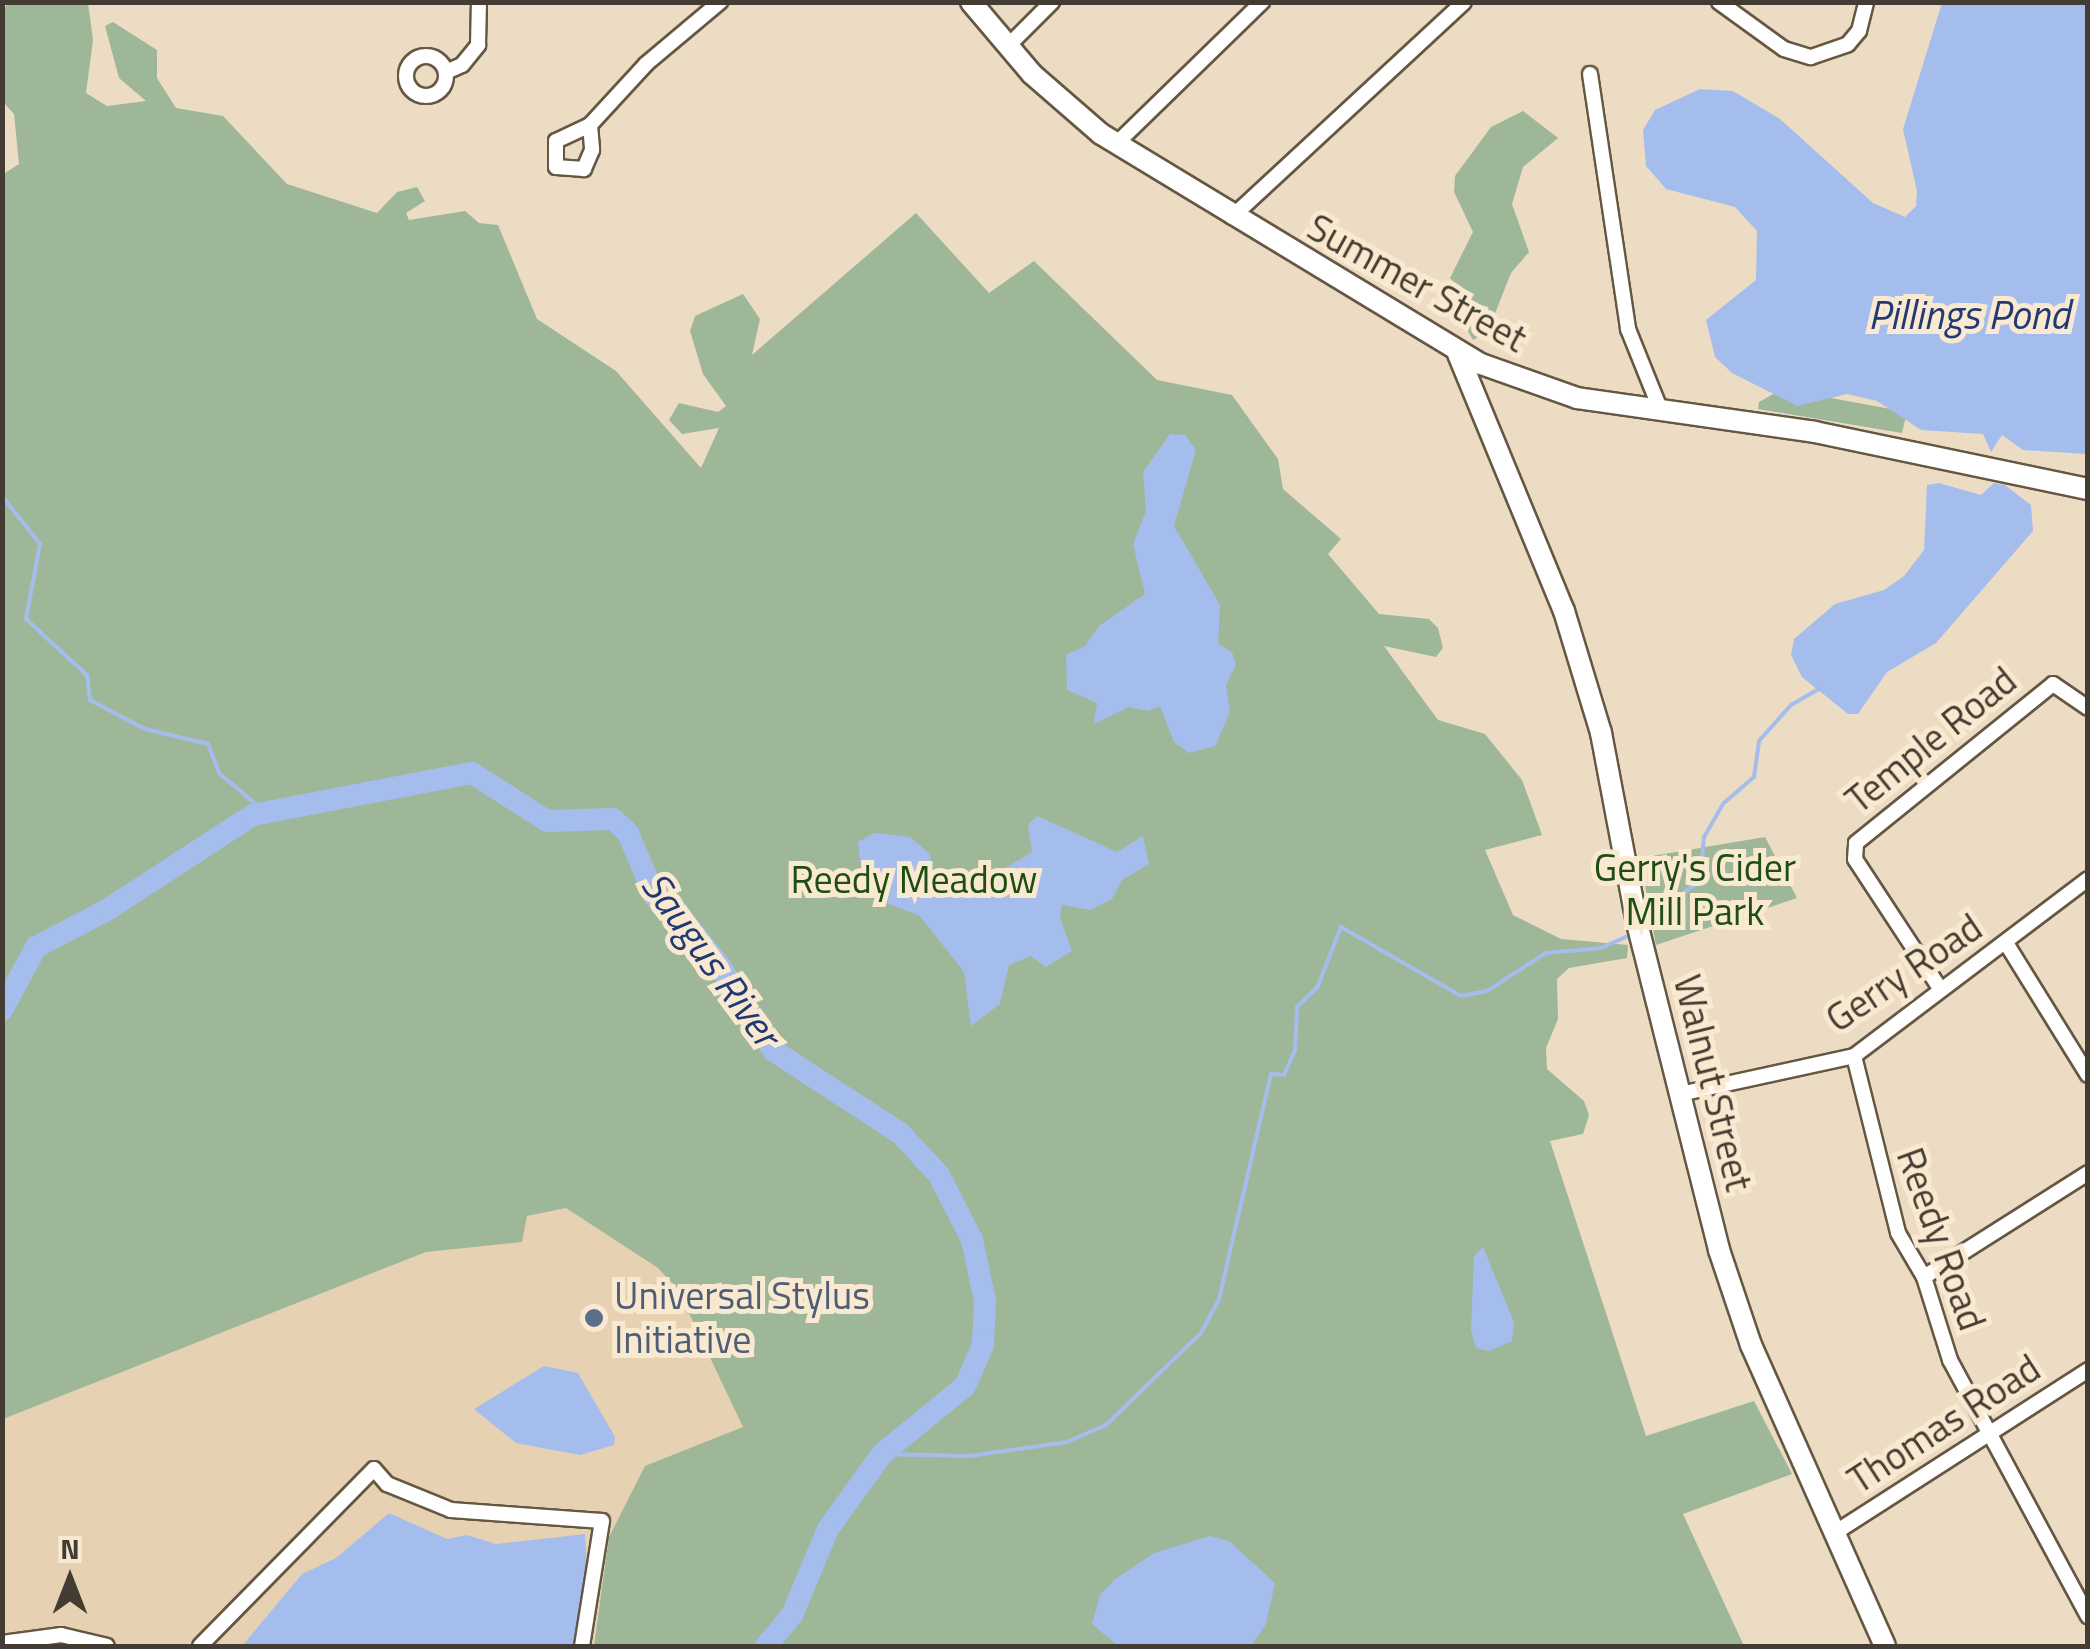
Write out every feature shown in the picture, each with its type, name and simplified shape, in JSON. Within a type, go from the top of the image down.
[{"type":"main road","name":"Summer Street","points":[[971,2],[1007,47],[1116,144],[1458,354],[1552,392],[1802,430],[2088,489]]},
{"type":"main road","name":"Walnut Street","points":[[1458,354],[1564,611],[1601,733],[1637,923],[1680,1094],[1751,1345],[1885,1646]]},
{"type":"street","points":[[446,72],[462,65],[478,45],[480,2]]},
{"type":"street","points":[[590,124],[646,64],[720,2]]},
{"type":"street","points":[[1007,47],[1052,2]]},
{"type":"street","points":[[1116,144],[1262,2]]},
{"type":"street","points":[[1232,217],[1464,2]]},
{"type":"street","points":[[1718,2],[1784,48],[1812,56],[1848,44],[1859,32],[1866,2]]},
{"type":"street","points":[[1590,74],[1628,329],[1661,411]]},
{"type":"street","name":"Temple Road","points":[[1939,987],[1855,860],[1856,842],[2054,684],[2088,708]]},
{"type":"street","name":"Gerry Road","points":[[1680,1094],[1854,1056],[1917,1013],[1939,987],[2006,943],[2088,879]]},
{"type":"street","points":[[2006,943],[2088,1075]]},
{"type":"street","name":"Reedy Road","points":[[1854,1056],[1898,1233],[1924,1277],[1950,1360],[1977,1419],[1992,1432],[2088,1616]]},
{"type":"street","points":[[1924,1277],[2088,1173]]},
{"type":"street","name":"Thomas Road","points":[[1836,1532],[2088,1370]]},
{"type":"street","points":[[200,1646],[374,1469],[387,1484],[452,1510],[602,1520],[582,1646]]},
{"type":"street","points":[[2,1643],[62,1636],[107,1646]]},
{"type":"shaded area","points":[[571,1207],[678,1276],[743,1427],[606,1646],[3,1646],[3,1419],[512,1218]]},
{"type":"green space","name":"Reedy Meadow","points":[[9,3],[88,3],[93,40],[86,93],[107,106],[146,101],[119,78],[105,26],[113,22],[157,50],[157,78],[176,108],[223,116],[287,184],[377,213],[397,192],[417,187],[425,201],[406,213],[409,220],[465,211],[479,223],[498,225],[537,319],[616,371],[701,468],[719,428],[682,434],[669,420],[679,403],[718,412],[726,406],[703,374],[690,331],[695,316],[743,294],[760,319],[752,355],[916,213],[989,293],[1034,261],[1157,380],[1232,395],[1278,459],[1283,489],[1341,539],[1328,554],[1379,614],[1429,619],[1438,628],[1443,648],[1436,657],[1384,646],[1438,720],[1485,734],[1522,780],[1542,835],[1485,850],[1513,915],[1561,939],[1628,945],[1627,958],[1569,968],[1557,979],[1558,1019],[1546,1048],[1547,1069],[1584,1101],[1589,1115],[1583,1134],[1550,1141],[1646,1436],[1754,1401],[1792,1474],[1683,1514],[1744,1646],[594,1646],[609,1537],[645,1466],[743,1427],[677,1288],[658,1268],[566,1208],[527,1216],[522,1242],[426,1252],[3,1419],[2,175],[19,164],[14,114],[3,102],[3,9]]},
{"type":"green space","points":[[1523,111],[1558,138],[1523,167],[1512,204],[1529,252],[1511,273],[1488,331],[1473,340],[1465,326],[1469,297],[1450,278],[1473,232],[1454,192],[1455,176],[1491,127]]},
{"type":"green space","points":[[1782,389],[1907,412],[1902,433],[1758,409],[1759,402]]},
{"type":"green space","name":"Gerry's Cider Mill Park","points":[[1765,837],[1797,898],[1656,945],[1640,858]]},
{"type":"water","name":"Pillings Pond","points":[[1942,3],[2087,3],[2087,454],[2023,450],[2002,435],[1991,452],[1983,434],[1921,430],[1877,401],[1847,394],[1797,406],[1732,373],[1715,357],[1706,320],[1756,280],[1757,231],[1735,207],[1666,189],[1646,166],[1643,130],[1655,110],[1700,89],[1733,91],[1780,119],[1873,203],[1905,217],[1916,206],[1917,191],[1903,129]]},
{"type":"water","points":[[1170,434],[1185,435],[1196,450],[1174,526],[1220,605],[1218,644],[1232,652],[1236,665],[1226,685],[1230,712],[1215,746],[1189,753],[1174,742],[1160,706],[1148,711],[1129,707],[1094,724],[1097,703],[1067,690],[1066,655],[1085,646],[1099,626],[1145,594],[1133,544],[1146,511],[1143,472]]},
{"type":"water","points":[[1939,483],[1981,495],[1994,483],[2005,485],[2031,505],[2033,531],[1936,643],[1887,672],[1858,714],[1848,714],[1802,677],[1791,655],[1794,639],[1835,604],[1884,590],[1904,576],[1924,550],[1927,485]]},
{"type":"water","points":[[1037,816],[1117,852],[1143,836],[1149,864],[1122,880],[1112,899],[1090,910],[1062,905],[1060,918],[1072,951],[1046,967],[1031,956],[1009,965],[1000,1004],[971,1026],[964,972],[920,916],[864,894],[858,842],[874,833],[910,837],[930,854],[932,879],[989,878],[1032,852],[1028,825]]},
{"type":"water","points":[[1483,1247],[1514,1322],[1512,1341],[1489,1351],[1476,1348],[1471,1330],[1474,1256]]},
{"type":"water","points":[[544,1366],[578,1373],[615,1437],[614,1445],[580,1455],[516,1443],[474,1409]]},
{"type":"water","points":[[389,1513],[447,1539],[467,1535],[496,1544],[585,1534],[587,1571],[574,1646],[242,1646],[302,1574],[336,1558]]},
{"type":"water","points":[[1210,1536],[1229,1541],[1275,1583],[1266,1624],[1251,1646],[1118,1646],[1092,1624],[1100,1595],[1115,1579],[1154,1553]]},
{"type":"waterway","points":[[2,496],[40,544],[26,619],[87,675],[90,700],[145,729],[208,744],[219,773],[266,813]]},
{"type":"waterway","points":[[1645,920],[1700,881],[1704,837],[1724,803],[1754,777],[1759,741],[1791,705],[1820,688]]},
{"type":"waterway","name":"Saugus River","points":[[2,1010],[36,947],[107,910],[253,815],[472,773],[547,821],[613,819],[628,833],[655,897],[678,914],[717,962],[774,1051],[900,1133],[939,1175],[972,1240],[985,1301],[983,1345],[965,1386],[882,1454],[828,1529],[792,1615],[766,1646]]},
{"type":"waterway","points":[[882,1454],[969,1456],[1067,1442],[1106,1425],[1201,1333],[1219,1299],[1271,1074],[1284,1075],[1295,1050],[1297,1007],[1317,988],[1341,927],[1461,996],[1487,991],[1546,953],[1601,948],[1628,936]]},
{"type":"place","name":"Universal Stylus Initiative","points":[[594,1318]]}]
